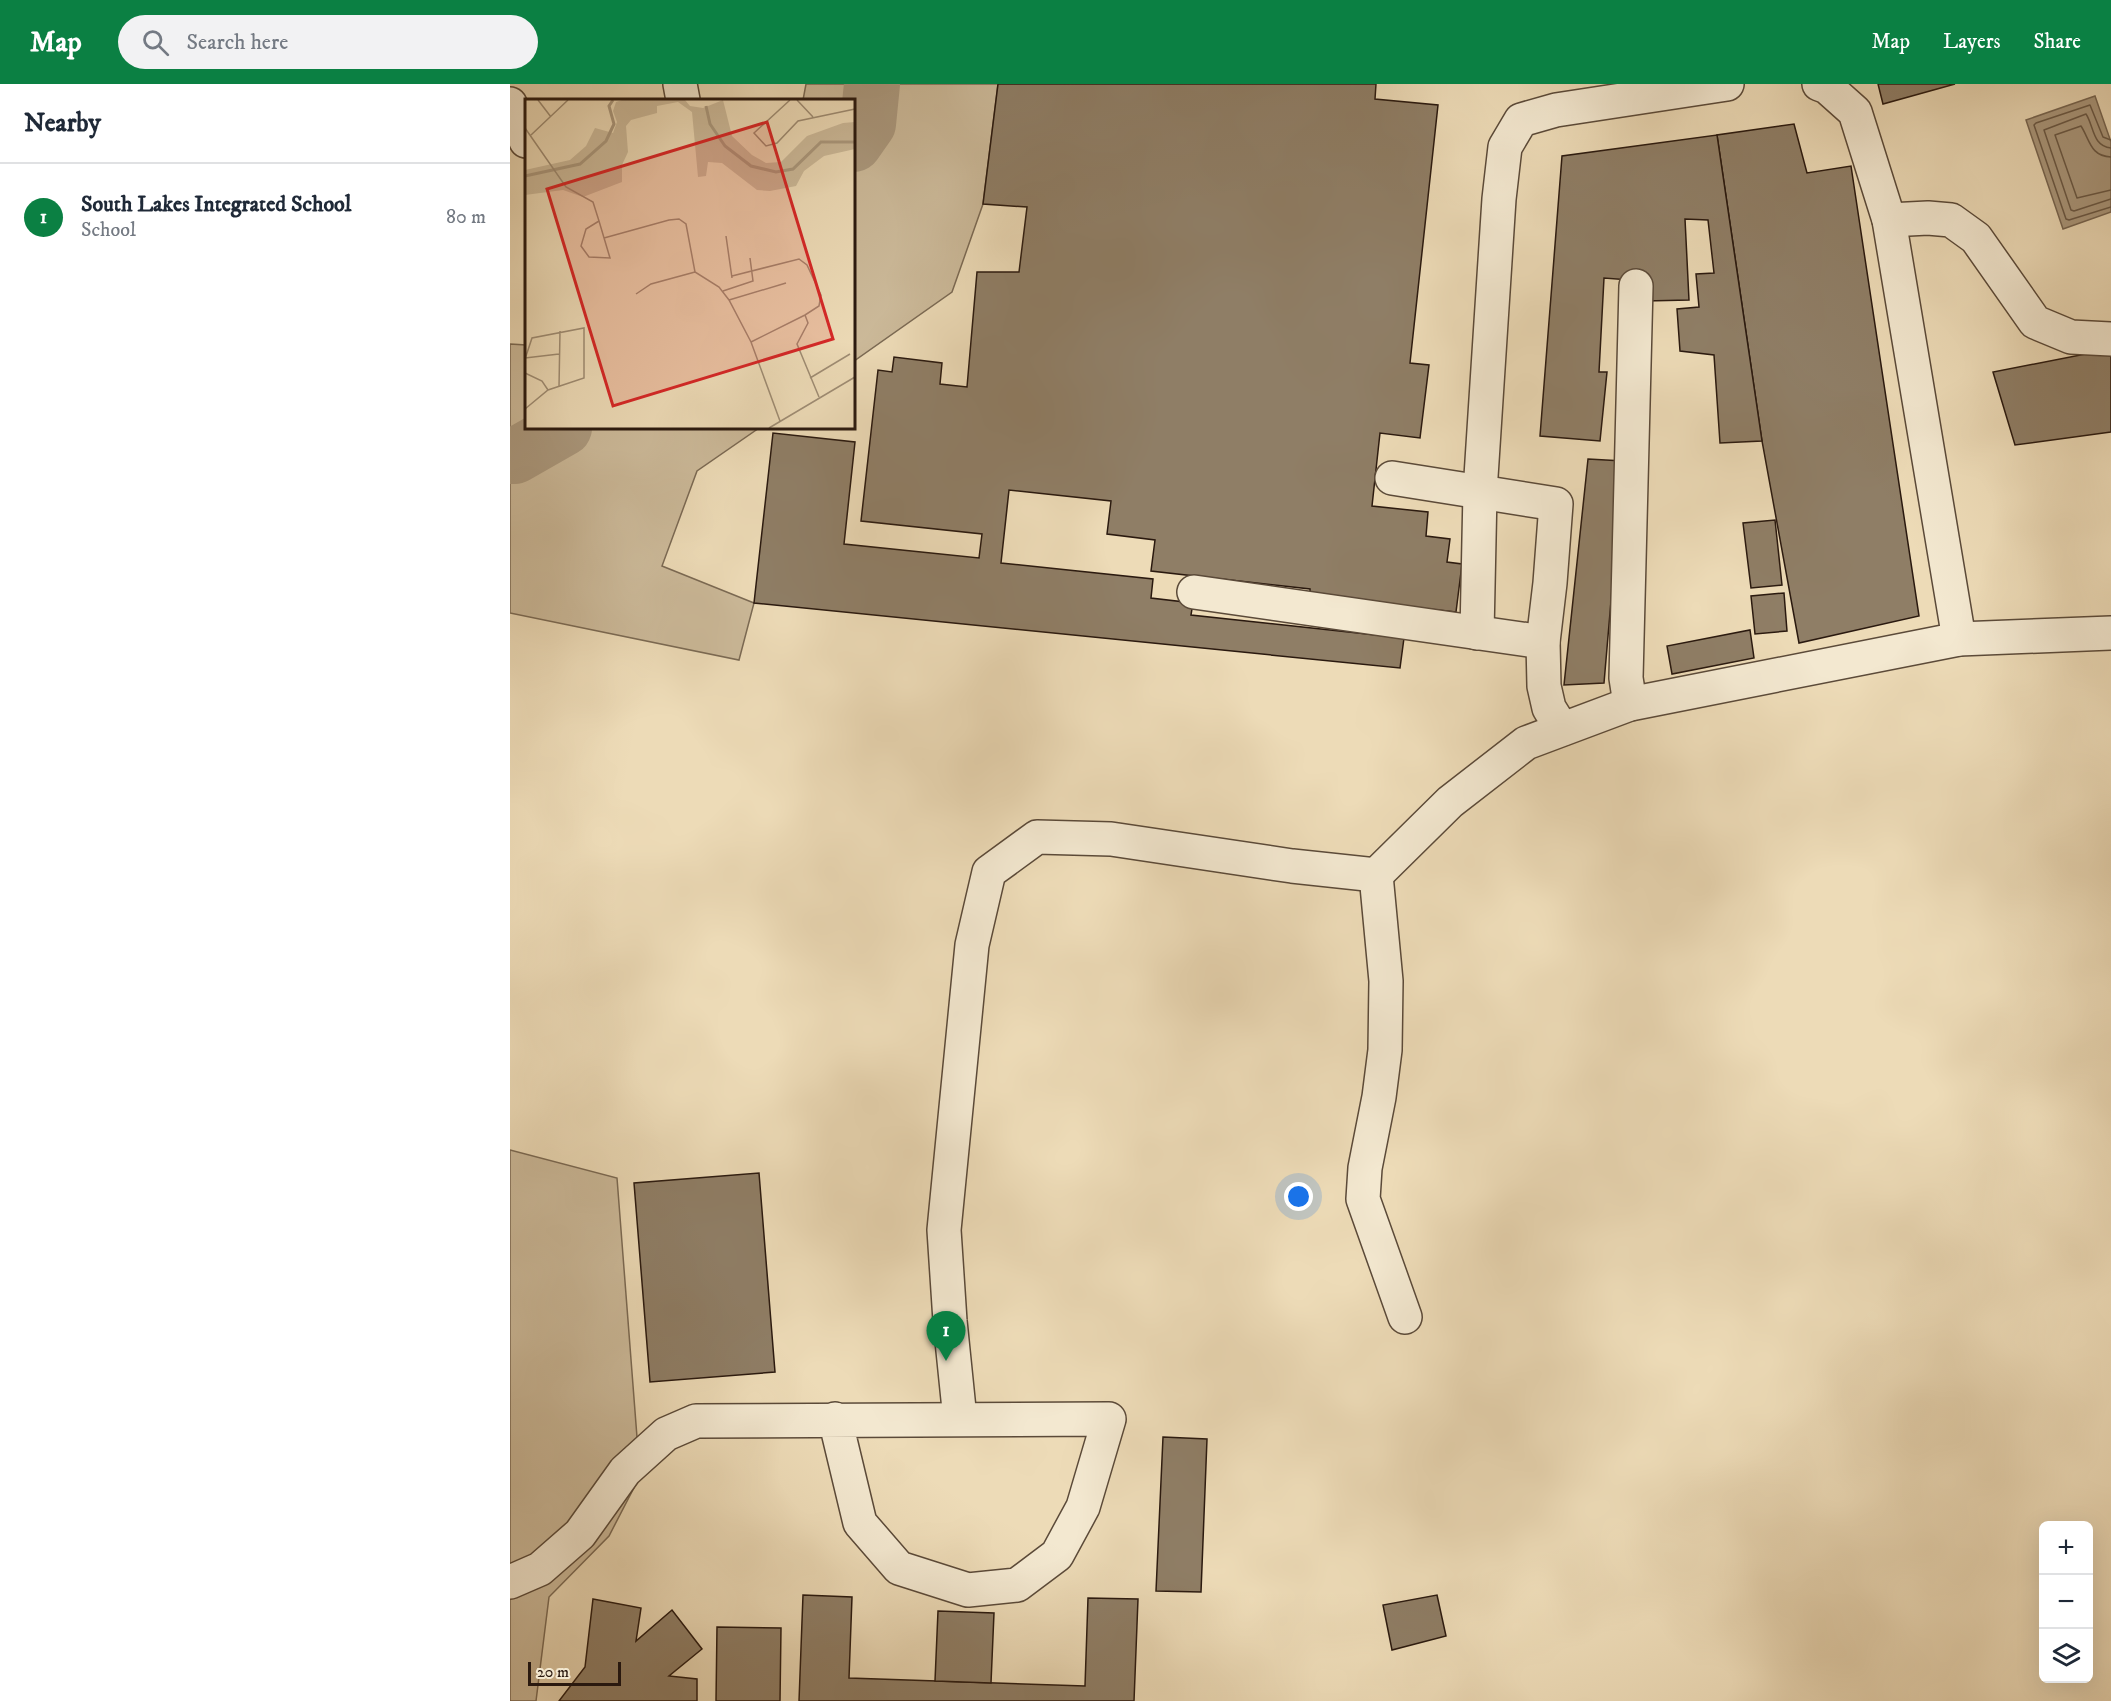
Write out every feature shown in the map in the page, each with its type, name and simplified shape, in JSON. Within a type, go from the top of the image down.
[{"type":"street","points":[[680,84],[683,99]]},
{"type":"street","points":[[1477,633],[1480,492],[1504,147],[1521,120],[1547,112],[1727,84]]},
{"type":"street","points":[[1819,84],[1827,87],[1855,112],[1889,220],[1959,639]]},
{"type":"street","points":[[510,104],[525,139]]},
{"type":"street","points":[[1889,220],[1928,218],[1951,220],[1976,238],[2034,322],[2071,337],[2111,339]]},
{"type":"street","points":[[1630,704],[1626,678],[1636,286]]},
{"type":"street","points":[[1392,478],[1556,504],[1551,583],[1543,642],[1544,686],[1549,708],[1562,729]]},
{"type":"street","points":[[1194,592],[1543,642]]},
{"type":"street","points":[[1376,875],[1450,802],[1526,743],[1630,704],[1959,639],[2111,633]]},
{"type":"street","points":[[960,1419],[950,1321],[945,1230],[972,945],[989,872],[1037,837],[1111,839],[1292,866],[1376,875]]},
{"type":"street","points":[[1376,875],[1386,981],[1385,1050],[1380,1097],[1365,1168],[1364,1199],[1405,1317]]},
{"type":"street","points":[[510,1582],[540,1569],[580,1534],[625,1471],[666,1434],[696,1421],[836,1419],[1109,1419],[1083,1507],[1057,1555],[1017,1585],[968,1590],[899,1568],[860,1523],[836,1419]]},
{"type":"shaded area","points":[[806,84],[998,84],[983,204],[952,292],[855,360],[855,99],[803,99]]},
{"type":"shaded area","points":[[510,344],[525,345],[525,429],[758,429],[697,471],[662,566],[754,603],[739,660],[510,613]]},
{"type":"shaded area","points":[[510,1150],[617,1178],[640,1476],[609,1536],[549,1597],[536,1701],[510,1701]]},
{"type":"water","points":[[2095,96],[2111,142],[2111,212],[2063,229],[2026,120]]},
{"type":"building","points":[[998,84],[1376,84],[1375,99],[1438,105],[1410,363],[1429,365],[1420,438],[1380,433],[1372,506],[1428,512],[1426,536],[1450,539],[1447,562],[1462,564],[1456,612],[1310,596],[1310,589],[1151,571],[1155,540],[1107,534],[1111,501],[1009,490],[1001,563],[1153,579],[1151,598],[1193,603],[1191,615],[1404,638],[1400,668],[754,603],[773,433],[855,442],[844,544],[979,558],[982,534],[861,521],[878,370],[892,372],[894,357],[942,363],[940,384],[967,387],[977,272],[1019,272],[1027,207],[983,204]]},
{"type":"building","points":[[1878,84],[1955,84],[1883,104]]},
{"type":"building","points":[[1794,124],[1807,173],[1851,166],[1919,616],[1799,643],[1762,441],[1717,135]]},
{"type":"building","points":[[1717,135],[1762,441],[1720,443],[1714,355],[1680,351],[1677,309],[1699,307],[1696,274],[1714,273],[1708,220],[1685,219],[1689,300],[1645,301],[1643,281],[1604,278],[1599,372],[1607,372],[1600,441],[1540,436],[1562,156]]},
{"type":"building","points":[[2111,349],[2111,432],[2015,445],[1993,372]]},
{"type":"building","points":[[1588,459],[1623,461],[1604,683],[1564,685]]},
{"type":"building","points":[[1775,520],[1782,585],[1751,588],[1743,523]]},
{"type":"building","points":[[1784,593],[1787,631],[1755,634],[1751,596]]},
{"type":"building","points":[[1750,630],[1754,658],[1672,674],[1667,646]]},
{"type":"building","points":[[759,1173],[775,1372],[650,1382],[634,1183]]},
{"type":"building","points":[[1163,1437],[1207,1439],[1201,1592],[1156,1591]]},
{"type":"building","points":[[803,1595],[852,1597],[849,1678],[1085,1686],[1088,1598],[1138,1599],[1134,1701],[799,1701]]},
{"type":"building","points":[[1437,1595],[1446,1636],[1392,1650],[1383,1605]]},
{"type":"building","points":[[593,1599],[641,1608],[636,1641],[672,1610],[702,1649],[669,1676],[697,1679],[697,1701],[559,1701],[585,1667]]},
{"type":"building","points":[[938,1611],[994,1613],[991,1683],[935,1681]]},
{"type":"building","points":[[717,1627],[781,1628],[780,1701],[716,1701]]},
{"type":"waterway","points":[[855,143],[868,124],[872,84]]},
{"type":"waterway","points":[[510,456],[515,456],[562,429]]},
{"type":"place","name":"South Lakes Integrated School","points":[[946,1361]]}]
